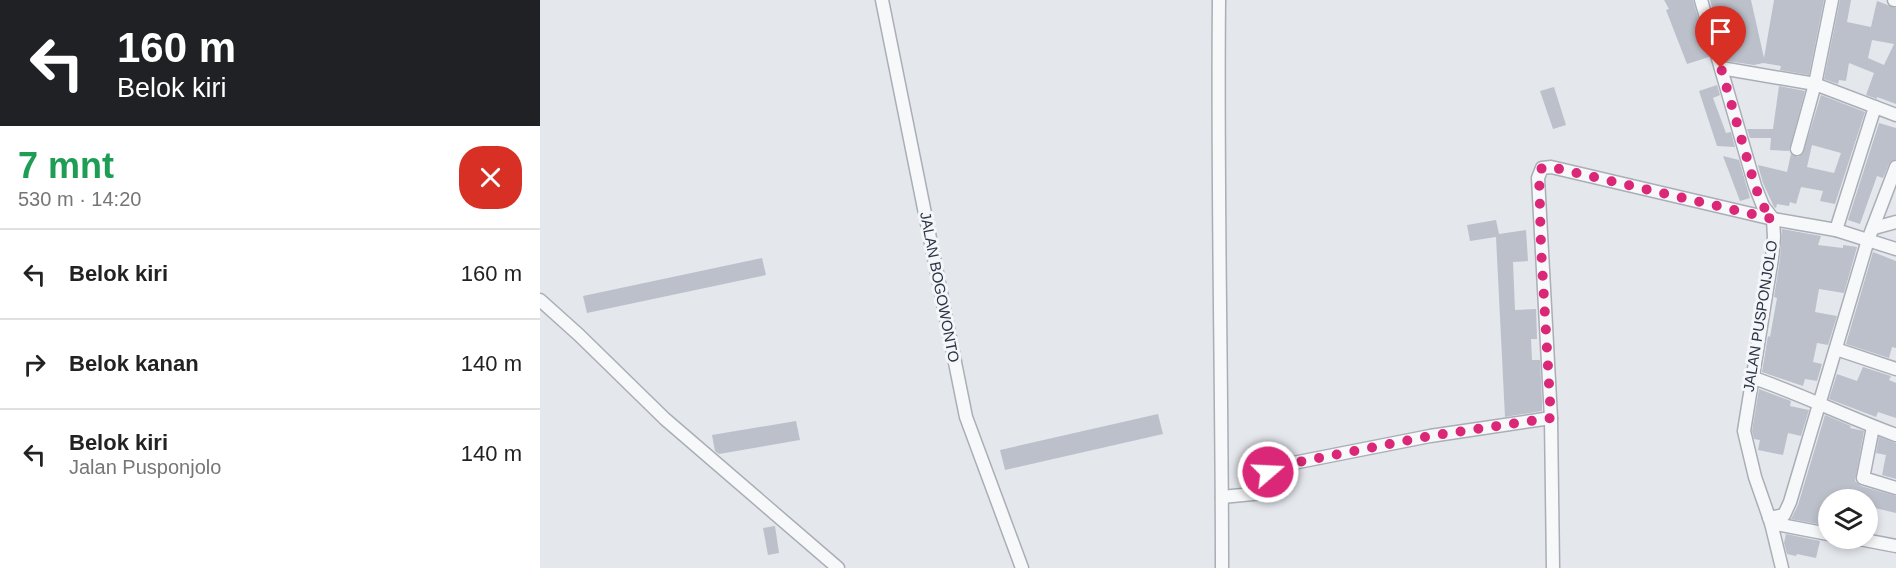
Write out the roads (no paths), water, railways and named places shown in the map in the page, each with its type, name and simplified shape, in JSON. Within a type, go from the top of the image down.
[{"type":"street","name":"JALAN BOGOWONTO","points":[[882,0],[966,417],[1022,568]]},
{"type":"street","points":[[1219,0],[1218,159],[1222,568]]},
{"type":"street","name":"JALAN PUSPONJOLO","points":[[1701,0],[1755,186],[1763,206],[1773,219],[1772,258],[1744,431],[1782,568]]},
{"type":"street","points":[[1797,149],[1815,84],[1832,0]]},
{"type":"street","points":[[1721,68],[1815,84],[1896,115]]},
{"type":"street","points":[[1836,230],[1875,107]]},
{"type":"street","points":[[1553,568],[1551,418],[1538,178],[1542,168],[1551,167],[1773,219],[1836,230],[1896,249]]},
{"type":"street","points":[[1770,521],[1785,514],[1868,240],[1896,167]]},
{"type":"street","points":[[1874,228],[1896,222]]},
{"type":"street","points":[[540,300],[665,419],[838,568]]},
{"type":"street","points":[[1836,349],[1896,369]]},
{"type":"street","points":[[1751,377],[1785,388],[1896,435]]},
{"type":"street","points":[[1222,497],[1263,493],[1266,489],[1269,470],[1273,467],[1430,436],[1551,418]]},
{"type":"street","points":[[1873,427],[1863,478],[1896,488]]},
{"type":"street","points":[[1770,521],[1818,532]]},
{"type":"street","points":[[1878,543],[1896,546]]}]
